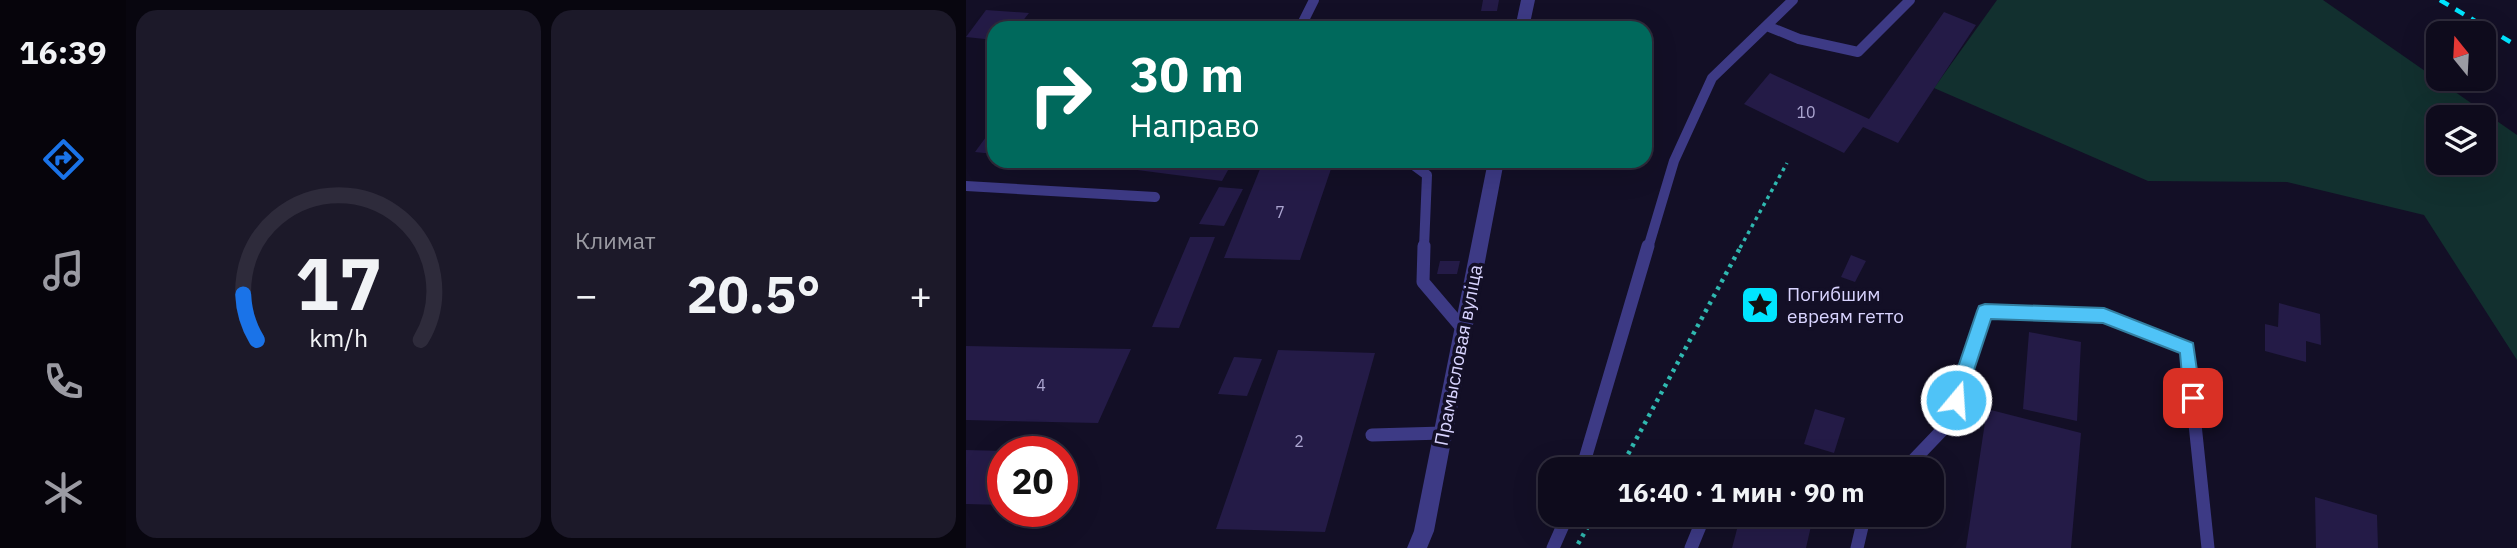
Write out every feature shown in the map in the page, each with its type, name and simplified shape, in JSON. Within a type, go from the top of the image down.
[{"type":"street","points":[[1524,21],[1528,0]]},
{"type":"street","name":"Прамысловая вуліца","points":[[1417,548],[1424,531],[1495,168]]},
{"type":"lane","points":[[1304,21],[1314,0]]},
{"type":"lane","points":[[1586,457],[1674,161],[1712,78],[1793,0]]},
{"type":"lane","points":[[1767,26],[1799,39],[1858,52],[1910,0]]},
{"type":"lane","points":[[1418,168],[1427,175],[1423,282],[1463,329]]},
{"type":"lane","points":[[966,186],[1156,197]]},
{"type":"lane","points":[[1916,457],[1949,423],[1985,311],[2104,315],[2188,348],[2208,548]]},
{"type":"lane","points":[[1373,435],[1443,433]]},
{"type":"lane","points":[[1553,548],[1562,527]]},
{"type":"lane","points":[[1692,548],[1700,527]]},
{"type":"lane","points":[[1857,548],[1862,527]]},
{"type":"path","points":[[1627,457],[1787,163]]},
{"type":"path","points":[[1576,548],[1588,527]]},
{"type":"green space","points":[[1997,0],[2323,0],[2426,72],[2426,91],[2454,91],[2474,105],[2426,105],[2426,175],[2496,175],[2496,120],[2517,135],[2517,360],[2424,215],[2287,182],[2148,181],[1934,88]]},
{"type":"building","points":[[1483,0],[1499,0],[1497,11],[1481,11]]},
{"type":"building","points":[[986,10],[1029,13],[1023,21],[987,21],[987,39],[966,37]]},
{"type":"building","points":[[1944,12],[1976,25],[1898,143],[1863,127],[1844,153],[1744,104],[1770,73],[1869,119]]},
{"type":"building","points":[[987,136],[987,153],[975,152]]},
{"type":"building","points":[[1122,168],[1229,168],[1222,181]]},
{"type":"building","points":[[1260,168],[1331,168],[1300,260],[1224,258]]},
{"type":"building","points":[[1219,187],[1243,189],[1224,226],[1199,224]]},
{"type":"building","points":[[1190,237],[1215,237],[1179,328],[1152,327]]},
{"type":"building","points":[[1851,255],[1866,261],[1855,282],[1841,277]]},
{"type":"building","points":[[1440,261],[1460,261],[1457,274],[1437,274]]},
{"type":"building","points":[[2279,303],[2320,314],[2321,345],[2306,341],[2306,362],[2265,351],[2265,324],[2278,327]]},
{"type":"building","points":[[2029,332],[2081,342],[2077,421],[2023,409]]},
{"type":"building","points":[[966,346],[1131,349],[1098,423],[966,420]]},
{"type":"building","points":[[1278,350],[1375,353],[1325,532],[1216,529]]},
{"type":"building","points":[[1234,357],[1262,359],[1247,396],[1218,394]]},
{"type":"building","points":[[1815,409],[1845,418],[1834,453],[1804,444]]},
{"type":"building","points":[[1987,409],[2081,433],[2071,548],[1966,548]]},
{"type":"building","points":[[966,450],[987,451],[987,505],[966,504]]},
{"type":"building","points":[[2315,497],[2377,515],[2378,548],[2316,548]]},
{"type":"building","points":[[1738,527],[1811,527],[1806,548],[1732,548]]},
{"type":"railway","points":[[2440,0],[2517,46]]},
{"type":"place","name":"Погибшим евреям гетто","points":[[1760,305]]},
{"type":"route","points":[[1956,400],[1985,311],[2104,315],[2188,348],[2193,398]]}]
